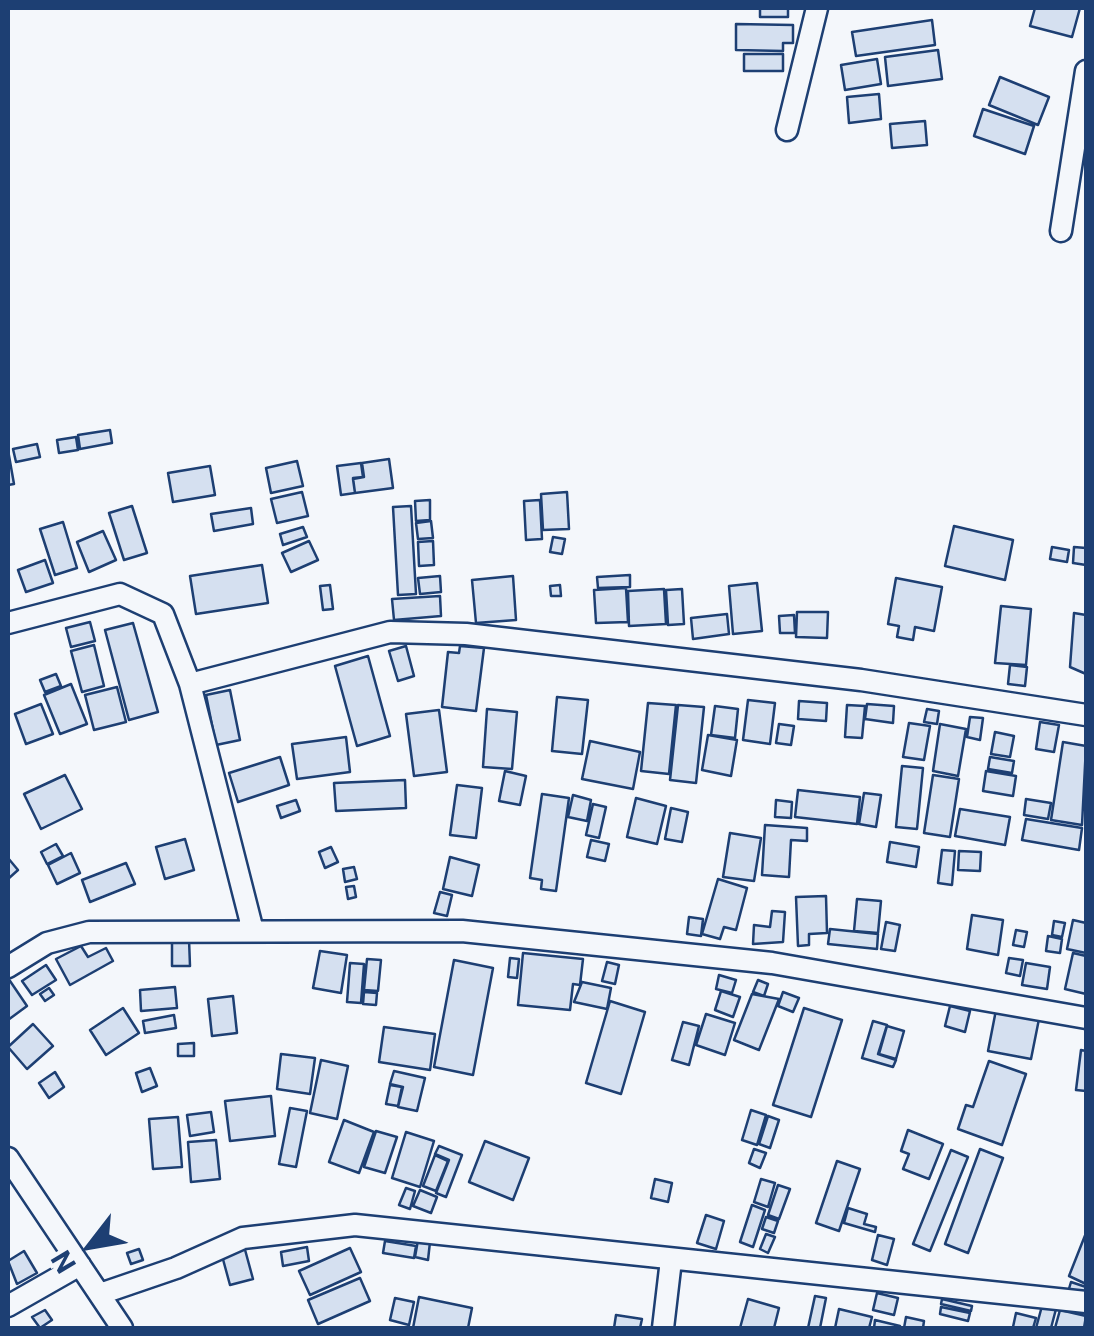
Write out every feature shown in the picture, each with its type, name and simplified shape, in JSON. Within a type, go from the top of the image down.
[{"type":"street","points":[[787,130],[817,8]]},
{"type":"street","points":[[1061,231],[1086,71]]},
{"type":"street","points":[[8,624],[120,594],[163,614],[190,684],[253,931]]},
{"type":"street","points":[[190,684],[390,632],[466,634],[860,680],[1086,715]]},
{"type":"street","points":[[8,968],[66,935],[462,931],[772,963],[1086,1018]]},
{"type":"street","points":[[8,1158],[122,1328]]},
{"type":"street","points":[[100,1294],[176,1268],[243,1238],[355,1225],[1086,1302]]},
{"type":"street","points":[[663,1328],[671,1260]]},
{"type":"street","points":[[8,1306],[80,1265]]},
{"type":"building","points":[[760,8],[788,8],[788,17],[760,17]]},
{"type":"building","points":[[1035,8],[1080,8],[1072,37],[1030,26]]},
{"type":"building","points":[[932,20],[935,45],[856,56],[852,32]]},
{"type":"building","points":[[736,24],[793,25],[793,43],[783,43],[783,51],[736,50]]},
{"type":"building","points":[[938,50],[942,79],[888,86],[885,57]]},
{"type":"building","points":[[744,54],[783,54],[783,71],[744,71]]},
{"type":"building","points":[[877,59],[881,84],[845,90],[841,65]]},
{"type":"building","points":[[1000,77],[1049,97],[1038,125],[989,105]]},
{"type":"building","points":[[879,94],[881,119],[849,123],[847,97]]},
{"type":"building","points":[[983,109],[1034,126],[1025,154],[974,136]]},
{"type":"building","points":[[925,121],[927,145],[892,148],[890,124]]},
{"type":"building","points":[[110,430],[112,443],[80,449],[78,435]]},
{"type":"building","points":[[76,437],[78,450],[59,453],[57,440]]},
{"type":"building","points":[[37,444],[40,457],[16,462],[13,449]]},
{"type":"building","points":[[8,450],[14,484],[8,485]]},
{"type":"building","points":[[389,459],[393,488],[355,493],[353,479],[364,477],[362,463]]},
{"type":"building","points":[[297,461],[303,486],[271,493],[266,468]]},
{"type":"building","points":[[361,463],[363,477],[353,478],[355,493],[341,495],[337,466]]},
{"type":"building","points":[[210,466],[215,495],[173,502],[168,473]]},
{"type":"building","points":[[302,492],[308,516],[277,523],[271,499]]},
{"type":"building","points":[[567,492],[569,529],[543,530],[541,494]]},
{"type":"building","points":[[430,500],[430,520],[416,521],[415,501]]},
{"type":"building","points":[[540,500],[542,539],[526,540],[524,501]]},
{"type":"building","points":[[132,506],[147,553],[124,560],[109,513]]},
{"type":"building","points":[[411,506],[416,594],[398,595],[393,507]]},
{"type":"building","points":[[251,508],[253,524],[214,531],[211,514]]},
{"type":"building","points":[[431,521],[433,538],[418,539],[416,523]]},
{"type":"building","points":[[63,522],[77,568],[55,575],[40,529]]},
{"type":"building","points":[[954,526],[1013,540],[1005,580],[945,566]]},
{"type":"building","points":[[303,527],[307,537],[283,545],[280,534]]},
{"type":"building","points":[[103,531],[116,560],[89,572],[77,542]]},
{"type":"building","points":[[553,537],[565,539],[562,554],[550,552]]},
{"type":"building","points":[[309,541],[318,560],[291,572],[282,553]]},
{"type":"building","points":[[433,541],[434,565],[419,566],[418,542]]},
{"type":"building","points":[[1052,547],[1069,550],[1067,562],[1050,559]]},
{"type":"building","points":[[1074,547],[1086,548],[1086,565],[1073,563]]},
{"type":"building","points":[[45,560],[53,583],[26,592],[18,570]]},
{"type":"building","points":[[262,565],[268,603],[196,614],[190,576]]},
{"type":"building","points":[[630,575],[630,587],[598,588],[597,577]]},
{"type":"building","points":[[440,576],[441,592],[420,594],[418,578]]},
{"type":"building","points":[[513,576],[516,620],[476,623],[472,580]]},
{"type":"building","points":[[896,578],[942,587],[934,631],[915,627],[913,640],[897,637],[899,626],[888,624]]},
{"type":"building","points":[[757,583],[762,631],[733,634],[729,586]]},
{"type":"building","points":[[330,585],[333,609],[323,610],[320,586]]},
{"type":"building","points":[[560,585],[561,596],[551,596],[550,586]]},
{"type":"building","points":[[626,588],[628,622],[596,623],[594,590]]},
{"type":"building","points":[[664,589],[666,624],[629,626],[628,591]]},
{"type":"building","points":[[682,589],[684,624],[668,625],[666,590]]},
{"type":"building","points":[[440,596],[441,616],[394,620],[392,599]]},
{"type":"building","points":[[1001,606],[1031,609],[1026,665],[995,663]]},
{"type":"building","points":[[797,612],[828,612],[827,638],[796,637]]},
{"type":"building","points":[[1074,613],[1086,615],[1086,674],[1070,667]]},
{"type":"building","points":[[727,614],[729,634],[693,639],[691,618]]},
{"type":"building","points":[[794,615],[795,633],[780,633],[779,616]]},
{"type":"building","points":[[90,622],[95,641],[71,647],[66,628]]},
{"type":"building","points":[[133,623],[158,712],[129,720],[105,630]]},
{"type":"building","points":[[94,645],[104,686],[82,692],[71,651]]},
{"type":"building","points":[[406,646],[414,676],[398,681],[389,651]]},
{"type":"building","points":[[460,646],[484,648],[476,711],[442,707],[448,652],[459,653]]},
{"type":"building","points":[[368,656],[390,736],[357,746],[335,666]]},
{"type":"building","points":[[1010,665],[1027,667],[1025,686],[1008,684]]},
{"type":"building","points":[[56,674],[61,686],[45,692],[40,680]]},
{"type":"building","points":[[71,684],[87,724],[60,734],[44,695]]},
{"type":"building","points":[[117,687],[126,722],[94,730],[85,695]]},
{"type":"building","points":[[230,690],[240,740],[216,745],[206,695]]},
{"type":"building","points":[[557,697],[588,700],[582,754],[552,751]]},
{"type":"building","points":[[748,700],[775,703],[770,744],[743,740]]},
{"type":"building","points":[[799,701],[827,703],[826,721],[798,719]]},
{"type":"building","points":[[648,703],[676,705],[669,774],[641,771]]},
{"type":"building","points":[[41,704],[53,734],[26,744],[15,714]]},
{"type":"building","points":[[867,704],[894,706],[893,723],[865,719]]},
{"type":"building","points":[[678,705],[704,707],[696,783],[670,780]]},
{"type":"building","points":[[847,705],[865,706],[862,738],[845,737]]},
{"type":"building","points":[[715,706],[738,709],[735,738],[711,735]]},
{"type":"building","points":[[487,709],[517,712],[512,769],[483,767]]},
{"type":"building","points":[[927,709],[939,711],[937,724],[924,722]]},
{"type":"building","points":[[439,710],[447,772],[414,776],[406,714]]},
{"type":"building","points":[[970,717],[983,718],[980,740],[967,737]]},
{"type":"building","points":[[1040,722],[1059,725],[1054,752],[1036,749]]},
{"type":"building","points":[[909,723],[930,726],[924,760],[903,757]]},
{"type":"building","points":[[779,724],[794,726],[791,745],[776,743]]},
{"type":"building","points":[[940,724],[966,729],[958,776],[933,771]]},
{"type":"building","points":[[995,732],[1014,736],[1010,757],[991,754]]},
{"type":"building","points":[[708,735],[737,740],[731,776],[702,770]]},
{"type":"building","points":[[346,737],[350,772],[297,779],[292,744]]},
{"type":"building","points":[[590,741],[640,752],[633,789],[582,779]]},
{"type":"building","points":[[1063,742],[1086,746],[1082,825],[1051,820]]},
{"type":"building","points":[[280,757],[289,785],[238,802],[229,773]]},
{"type":"building","points":[[990,757],[1014,761],[1012,773],[988,769]]},
{"type":"building","points":[[902,766],[923,768],[917,829],[896,827]]},
{"type":"building","points":[[505,771],[526,776],[520,805],[499,801]]},
{"type":"building","points":[[986,771],[1016,776],[1013,796],[983,791]]},
{"type":"building","points":[[65,775],[82,809],[41,829],[24,794]]},
{"type":"building","points":[[933,775],[959,779],[950,837],[924,833]]},
{"type":"building","points":[[405,780],[406,808],[336,811],[334,783]]},
{"type":"building","points":[[457,785],[482,788],[476,838],[450,835]]},
{"type":"building","points":[[798,790],[860,797],[857,824],[795,817]]},
{"type":"building","points":[[864,793],[881,795],[876,827],[859,824]]},
{"type":"building","points":[[542,794],[569,798],[556,891],[541,889],[542,880],[530,878]]},
{"type":"building","points":[[573,795],[591,800],[587,821],[568,817]]},
{"type":"building","points":[[636,798],[666,806],[657,844],[627,837]]},
{"type":"building","points":[[1026,799],[1051,803],[1048,819],[1024,815]]},
{"type":"building","points":[[296,800],[300,811],[281,818],[277,806]]},
{"type":"building","points":[[776,800],[792,802],[791,818],[775,817]]},
{"type":"building","points":[[593,804],[606,807],[599,838],[586,835]]},
{"type":"building","points":[[671,808],[688,812],[682,842],[665,839]]},
{"type":"building","points":[[960,809],[1010,817],[1005,845],[955,836]]},
{"type":"building","points":[[1026,819],[1082,828],[1079,850],[1022,840]]},
{"type":"building","points":[[765,825],[807,828],[807,841],[791,840],[789,877],[762,875]]},
{"type":"building","points":[[730,833],[761,838],[754,881],[723,877]]},
{"type":"building","points":[[185,839],[194,870],[165,879],[156,847]]},
{"type":"building","points":[[591,840],[609,844],[605,861],[587,857]]},
{"type":"building","points":[[890,842],[919,847],[916,867],[887,862]]},
{"type":"building","points":[[56,844],[63,856],[47,864],[41,852]]},
{"type":"building","points":[[331,847],[338,862],[325,868],[319,852]]},
{"type":"building","points":[[942,850],[955,851],[952,885],[938,883]]},
{"type":"building","points":[[959,851],[981,852],[980,871],[958,870]]},
{"type":"building","points":[[71,853],[80,873],[57,884],[48,865]]},
{"type":"building","points":[[450,857],[479,865],[472,896],[443,889]]},
{"type":"building","points":[[8,858],[18,870],[8,879]]},
{"type":"building","points":[[126,863],[135,884],[90,902],[82,880]]},
{"type":"building","points":[[354,867],[357,879],[345,882],[343,869]]},
{"type":"building","points":[[718,879],[747,888],[736,930],[724,927],[720,939],[702,934]]},
{"type":"building","points":[[354,886],[356,897],[348,899],[346,887]]},
{"type":"building","points":[[440,892],[452,895],[447,916],[434,913]]},
{"type":"building","points":[[826,896],[827,933],[809,934],[809,945],[798,946],[796,897]]},
{"type":"building","points":[[857,899],[881,901],[878,933],[854,931]]},
{"type":"building","points":[[772,911],[785,912],[783,942],[753,944],[754,925],[770,927]]},
{"type":"building","points":[[972,915],[1003,920],[998,955],[967,949]]},
{"type":"building","points":[[689,917],[703,919],[701,936],[687,934]]},
{"type":"building","points":[[1073,920],[1086,923],[1086,953],[1067,949]]},
{"type":"building","points":[[1054,921],[1065,923],[1062,937],[1052,935]]},
{"type":"building","points":[[886,922],[900,925],[895,951],[881,949]]},
{"type":"building","points":[[830,929],[878,934],[877,949],[828,944]]},
{"type":"building","points":[[1016,930],[1027,932],[1024,947],[1013,945]]},
{"type":"building","points":[[1048,936],[1062,939],[1060,953],[1046,951]]},
{"type":"building","points":[[172,939],[189,939],[190,966],[172,966]]},
{"type":"building","points":[[81,946],[88,957],[106,948],[113,961],[70,985],[56,959]]},
{"type":"building","points":[[320,951],[347,955],[341,993],[313,988]]},
{"type":"building","points":[[523,953],[583,959],[580,985],[573,984],[570,1010],[518,1005]]},
{"type":"building","points":[[1073,953],[1086,956],[1086,994],[1065,989]]},
{"type":"building","points":[[510,958],[519,959],[517,978],[508,977]]},
{"type":"building","points":[[1009,958],[1023,960],[1020,976],[1006,973]]},
{"type":"building","points":[[367,959],[381,960],[378,991],[364,990]]},
{"type":"building","points":[[454,960],[493,968],[473,1075],[434,1067]]},
{"type":"building","points":[[607,962],[619,965],[615,984],[602,981]]},
{"type":"building","points":[[350,963],[364,964],[361,1003],[347,1002]]},
{"type":"building","points":[[1026,963],[1050,967],[1047,989],[1022,985]]},
{"type":"building","points":[[46,965],[56,980],[32,995],[22,981]]},
{"type":"building","points":[[719,975],[736,980],[732,993],[716,989]]},
{"type":"building","points":[[8,978],[27,1006],[8,1020]]},
{"type":"building","points":[[758,980],[768,984],[764,996],[753,992]]},
{"type":"building","points":[[582,982],[611,988],[607,1009],[574,1002]]},
{"type":"building","points":[[175,987],[177,1008],[141,1011],[140,990]]},
{"type":"building","points":[[49,988],[54,995],[45,1001],[40,994]]},
{"type":"building","points":[[721,991],[740,997],[733,1017],[715,1010]]},
{"type":"building","points":[[364,992],[377,993],[376,1005],[363,1004]]},
{"type":"building","points":[[783,992],[799,998],[793,1012],[778,1006]]},
{"type":"building","points":[[752,994],[779,999],[759,1050],[734,1040]]},
{"type":"building","points":[[233,996],[237,1033],[212,1036],[208,999]]},
{"type":"building","points":[[610,1001],[645,1012],[621,1094],[586,1083]]},
{"type":"building","points":[[950,1006],[970,1011],[965,1032],[945,1026]]},
{"type":"building","points":[[123,1008],[139,1033],[106,1055],[90,1030]]},
{"type":"building","points":[[804,1008],[842,1020],[811,1117],[773,1105]]},
{"type":"building","points":[[996,1010],[1039,1019],[1031,1059],[988,1051]]},
{"type":"building","points":[[706,1014],[735,1023],[725,1055],[696,1045]]},
{"type":"building","points":[[174,1015],[176,1028],[145,1033],[143,1021]]},
{"type":"building","points":[[873,1021],[887,1025],[878,1054],[896,1060],[893,1067],[862,1058]]},
{"type":"building","points":[[683,1022],[699,1026],[689,1065],[672,1060]]},
{"type":"building","points":[[33,1024],[53,1046],[27,1069],[8,1047]]},
{"type":"building","points":[[887,1026],[904,1031],[896,1059],[879,1054]]},
{"type":"building","points":[[384,1027],[435,1034],[430,1070],[379,1062]]},
{"type":"building","points":[[194,1043],[194,1056],[178,1056],[178,1044]]},
{"type":"building","points":[[1081,1050],[1086,1051],[1086,1091],[1076,1090]]},
{"type":"building","points":[[281,1054],[315,1058],[310,1094],[277,1089]]},
{"type":"building","points":[[321,1060],[348,1066],[337,1119],[310,1113]]},
{"type":"building","points":[[989,1061],[1026,1074],[1002,1145],[958,1129],[966,1105],[973,1107]]},
{"type":"building","points":[[150,1068],[157,1086],[142,1092],[136,1073]]},
{"type":"building","points":[[394,1071],[425,1078],[417,1111],[398,1107],[403,1087],[390,1084]]},
{"type":"building","points":[[55,1072],[64,1087],[49,1098],[39,1083]]},
{"type":"building","points":[[390,1085],[402,1087],[398,1106],[386,1104]]},
{"type":"building","points":[[271,1096],[275,1136],[230,1141],[225,1101]]},
{"type":"building","points":[[290,1108],[307,1111],[296,1167],[279,1164]]},
{"type":"building","points":[[751,1110],[766,1115],[757,1145],[742,1140]]},
{"type":"building","points":[[211,1112],[214,1132],[190,1136],[187,1115]]},
{"type":"building","points":[[768,1116],[779,1120],[770,1148],[759,1144]]},
{"type":"building","points":[[178,1117],[182,1167],[153,1169],[149,1119]]},
{"type":"building","points":[[344,1120],[374,1132],[359,1173],[329,1162]]},
{"type":"building","points":[[908,1130],[943,1144],[929,1179],[903,1169],[909,1154],[901,1151]]},
{"type":"building","points":[[376,1131],[397,1137],[385,1173],[364,1167]]},
{"type":"building","points":[[406,1132],[434,1141],[420,1187],[392,1178]]},
{"type":"building","points":[[216,1140],[220,1179],[191,1182],[188,1142]]},
{"type":"building","points":[[485,1141],[529,1158],[513,1200],[469,1182]]},
{"type":"building","points":[[439,1146],[462,1155],[446,1197],[436,1193],[449,1160],[435,1154]]},
{"type":"building","points":[[754,1149],[766,1153],[760,1168],[749,1163]]},
{"type":"building","points":[[980,1149],[1003,1158],[968,1253],[945,1244]]},
{"type":"building","points":[[951,1150],[968,1157],[930,1251],[913,1244]]},
{"type":"building","points":[[435,1155],[448,1161],[436,1191],[423,1186]]},
{"type":"building","points":[[837,1161],[860,1169],[839,1231],[816,1223]]},
{"type":"building","points":[[655,1179],[672,1183],[668,1202],[651,1198]]},
{"type":"building","points":[[761,1179],[775,1183],[768,1207],[754,1202]]},
{"type":"building","points":[[778,1185],[790,1189],[779,1219],[768,1215]]},
{"type":"building","points":[[406,1188],[415,1191],[410,1209],[399,1205]]},
{"type":"building","points":[[420,1190],[437,1197],[431,1213],[413,1206]]},
{"type":"building","points":[[752,1205],[765,1210],[753,1247],[740,1242]]},
{"type":"building","points":[[848,1208],[867,1214],[864,1224],[876,1227],[875,1232],[844,1223]]},
{"type":"building","points":[[706,1215],[724,1221],[716,1249],[697,1243]]},
{"type":"building","points":[[766,1217],[778,1221],[774,1233],[762,1229]]},
{"type":"building","points":[[1086,1233],[1086,1284],[1069,1276]]},
{"type":"building","points":[[766,1234],[775,1237],[768,1253],[760,1249]]},
{"type":"building","points":[[878,1235],[894,1239],[887,1265],[872,1260]]},
{"type":"building","points":[[418,1240],[430,1242],[428,1260],[415,1257]]},
{"type":"building","points":[[385,1241],[416,1246],[414,1258],[383,1253]]},
{"type":"building","points":[[244,1246],[253,1279],[230,1285],[221,1252]]},
{"type":"building","points":[[307,1247],[309,1261],[283,1266],[281,1252]]},
{"type":"building","points":[[350,1248],[361,1272],[310,1295],[299,1271]]},
{"type":"building","points":[[139,1249],[143,1260],[131,1264],[127,1253]]},
{"type":"building","points":[[24,1251],[37,1273],[17,1284],[8,1261]]},
{"type":"building","points":[[360,1278],[370,1301],[318,1324],[308,1300]]},
{"type":"building","points":[[1071,1282],[1086,1287],[1083,1297],[1068,1292]]},
{"type":"building","points":[[877,1293],[898,1298],[894,1315],[873,1310]]},
{"type":"building","points":[[815,1296],[826,1298],[820,1328],[808,1328]]},
{"type":"building","points":[[419,1297],[472,1308],[468,1328],[413,1328]]},
{"type":"building","points":[[395,1298],[414,1302],[409,1325],[390,1320]]},
{"type":"building","points":[[748,1299],[779,1308],[774,1328],[740,1328]]},
{"type":"building","points":[[942,1299],[972,1306],[971,1311],[941,1304]]},
{"type":"building","points":[[1042,1306],[1056,1309],[1051,1328],[1036,1328]]},
{"type":"building","points":[[941,1307],[970,1313],[968,1321],[940,1314]]},
{"type":"building","points":[[839,1309],[872,1317],[869,1328],[835,1328]]},
{"type":"building","points":[[45,1310],[52,1320],[40,1328],[32,1317]]},
{"type":"building","points":[[1060,1310],[1086,1316],[1084,1328],[1055,1328]]},
{"type":"building","points":[[1016,1313],[1036,1318],[1033,1328],[1013,1327]]},
{"type":"building","points":[[616,1315],[642,1319],[640,1328],[614,1328]]},
{"type":"building","points":[[906,1317],[924,1321],[923,1328],[904,1328]]},
{"type":"building","points":[[875,1320],[900,1326],[900,1328],[874,1328]]}]
